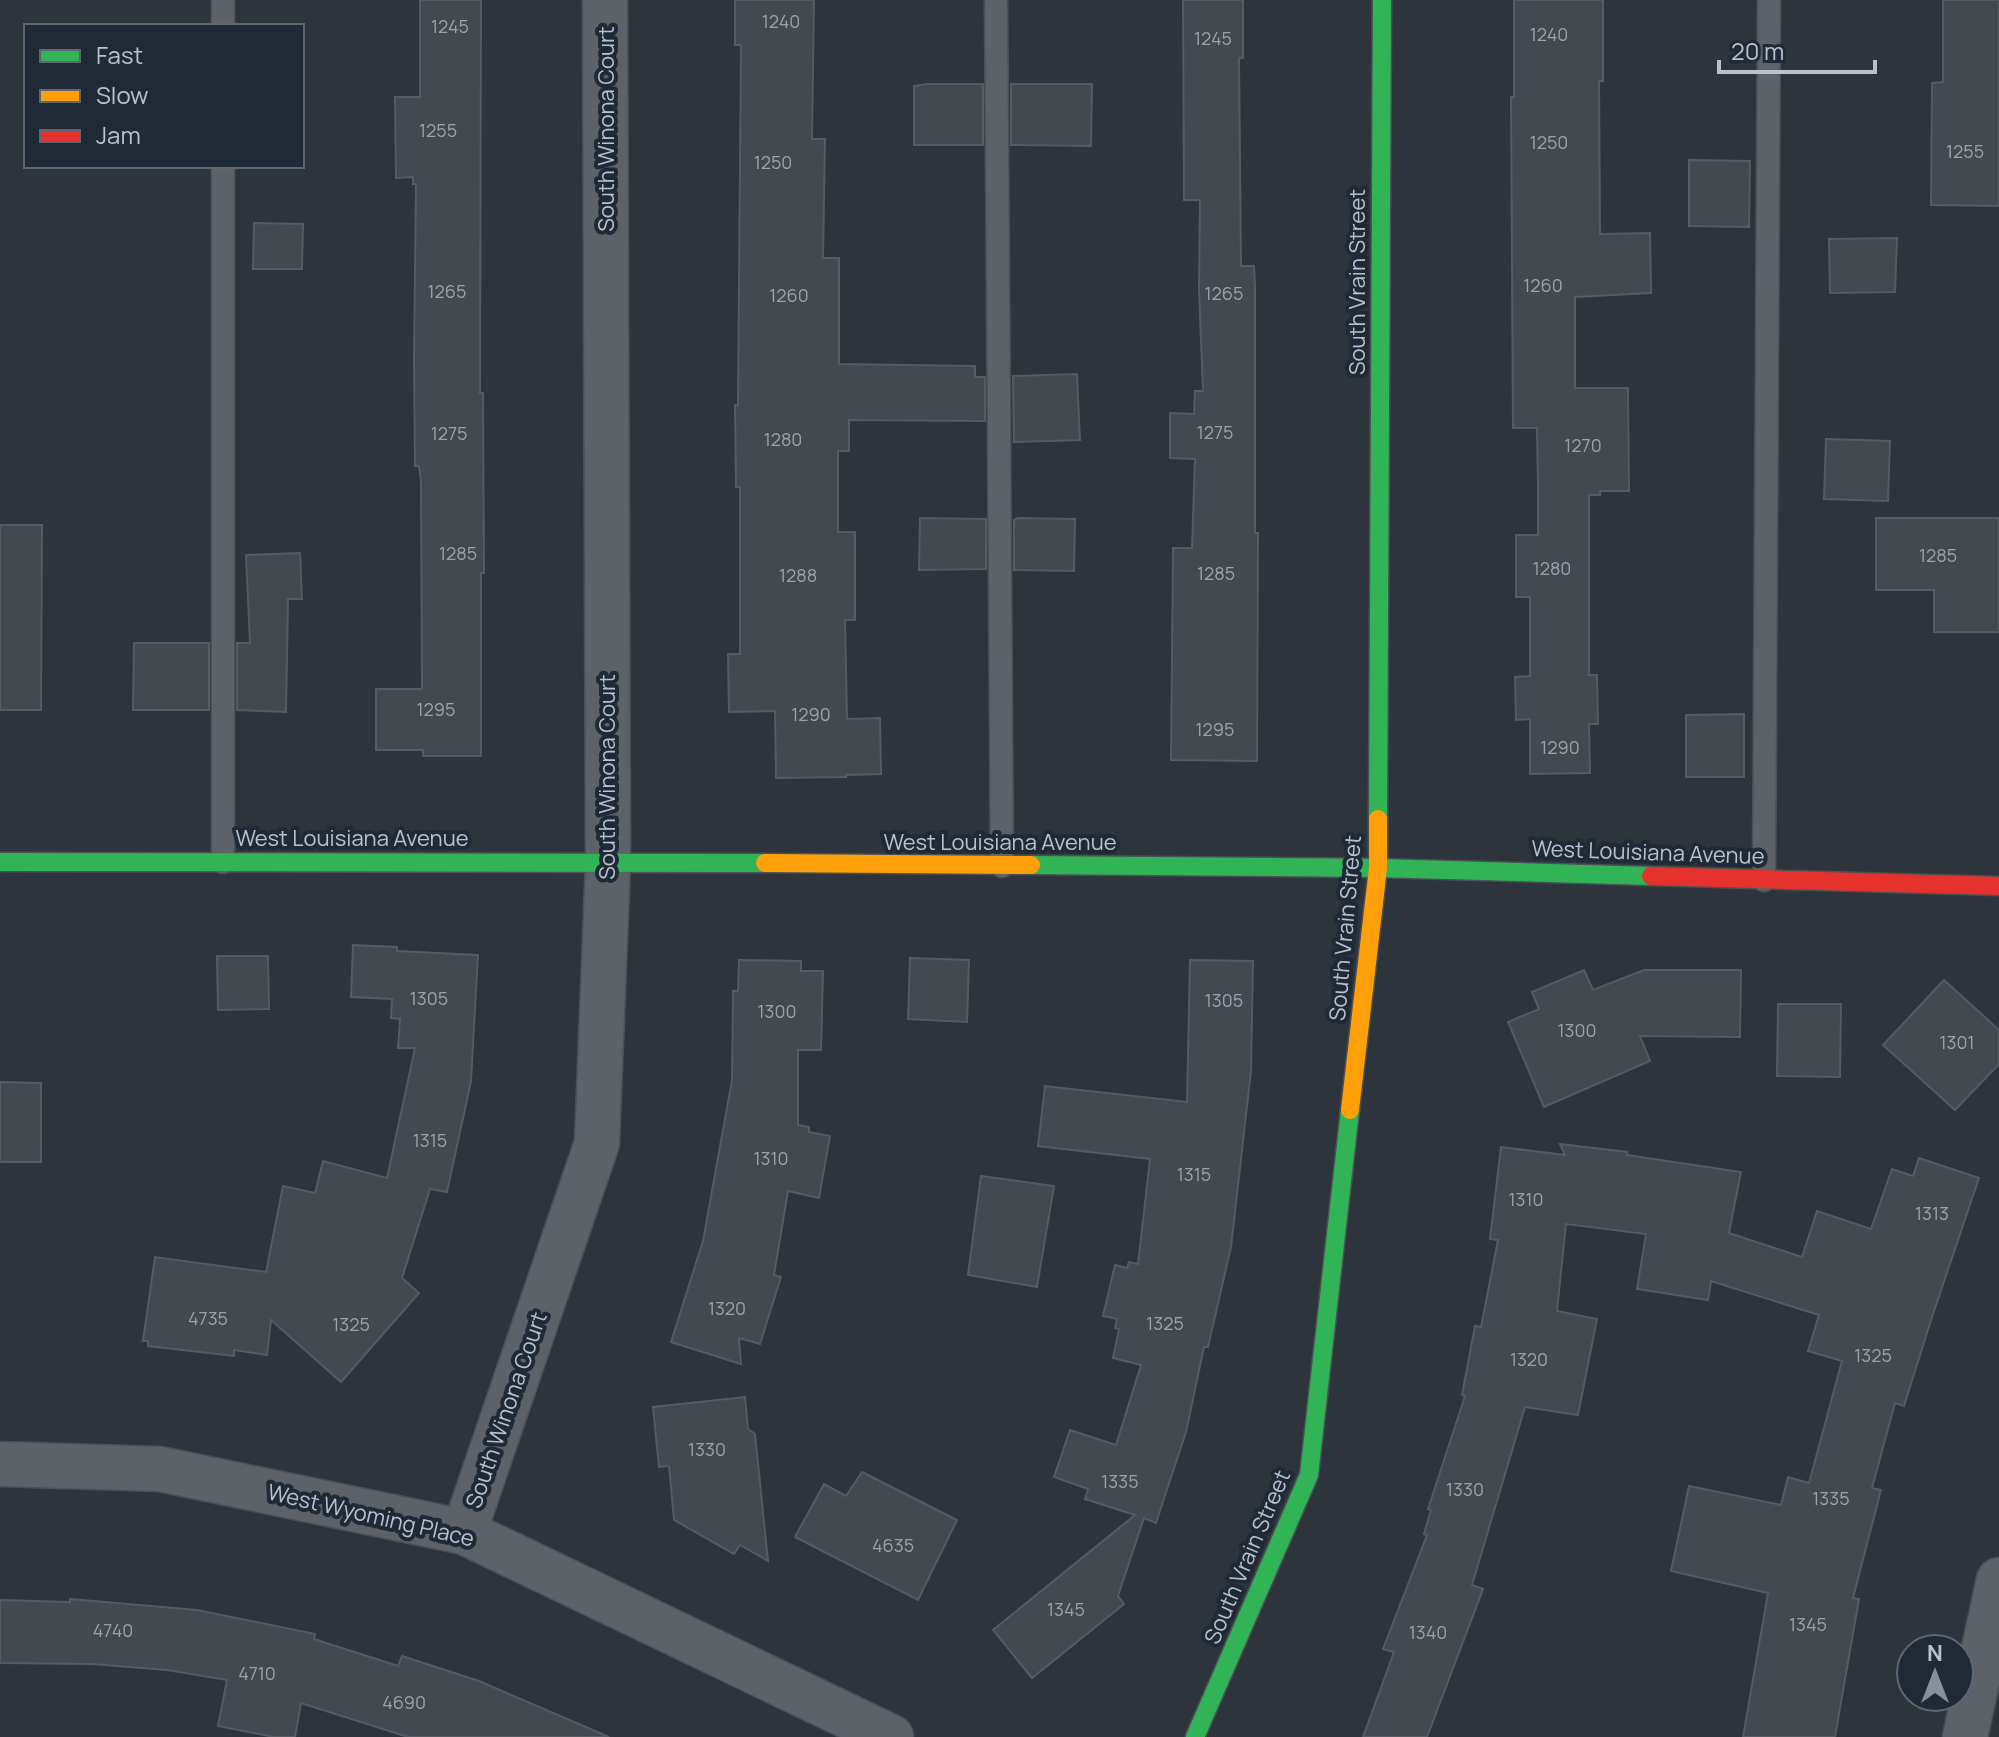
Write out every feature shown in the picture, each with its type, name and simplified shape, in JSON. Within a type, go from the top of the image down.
[{"type":"street","name":"South Winona Court","points":[[464,1532],[597,1143],[608,862],[605,0]]},
{"type":"street","name":"South Vrain Street","points":[[1195,1737],[1309,1475],[1378,868],[1382,0]]},
{"type":"street","name":"West Louisiana Avenue","points":[[0,862],[608,862],[1378,868],[1999,886]]},
{"type":"street","name":"West Wyoming Place","points":[[0,1464],[160,1469],[464,1532],[891,1737]]},
{"type":"street","points":[[1965,1737],[1999,1580]]},
{"type":"lane","points":[[223,0],[223,24]]},
{"type":"lane","points":[[996,0],[1002,866]]},
{"type":"lane","points":[[1764,880],[1769,0]]},
{"type":"lane","points":[[223,168],[223,862]]},
{"type":"building","points":[[420,0],[481,0],[480,393],[483,393],[484,573],[481,573],[481,756],[423,756],[423,750],[376,750],[376,689],[422,689],[421,481],[419,466],[415,466],[416,184],[413,184],[413,177],[396,178],[395,97],[420,97]]},
{"type":"building","points":[[735,0],[814,0],[812,139],[825,139],[823,258],[839,258],[839,364],[975,366],[975,377],[985,377],[985,421],[849,420],[849,451],[838,451],[838,532],[855,532],[855,620],[845,620],[847,719],[880,718],[881,774],[776,778],[775,711],[729,712],[728,654],[740,654],[740,487],[736,487],[735,405],[738,405],[741,45],[735,45]]},
{"type":"building","points":[[1183,0],[1243,0],[1243,58],[1239,58],[1241,266],[1254,266],[1255,287],[1257,761],[1171,760],[1173,548],[1192,548],[1195,459],[1170,458],[1170,413],[1194,414],[1195,391],[1203,391],[1200,200],[1184,200]]},
{"type":"building","points":[[1514,0],[1603,0],[1603,81],[1599,81],[1600,234],[1650,233],[1651,293],[1575,297],[1575,388],[1628,388],[1629,491],[1600,491],[1600,495],[1589,495],[1589,675],[1597,675],[1598,724],[1589,724],[1590,773],[1530,774],[1530,719],[1516,720],[1515,677],[1530,676],[1530,597],[1516,597],[1516,535],[1538,535],[1538,489],[1537,428],[1513,428],[1511,97],[1514,97]]},
{"type":"building","points":[[1943,0],[1999,0],[1999,206],[1931,205],[1932,83],[1943,82]]},
{"type":"building","points":[[983,84],[983,145],[914,145],[914,86]]},
{"type":"building","points":[[1011,84],[1092,84],[1091,146],[1011,145]]},
{"type":"building","points":[[1689,160],[1750,161],[1749,227],[1689,226]]},
{"type":"building","points":[[254,223],[303,224],[302,269],[253,269]]},
{"type":"building","points":[[1897,238],[1895,292],[1830,293],[1829,239]]},
{"type":"building","points":[[1077,374],[1080,440],[1014,442],[1013,376]]},
{"type":"building","points":[[1826,439],[1890,441],[1888,501],[1824,499]]},
{"type":"building","points":[[920,518],[986,519],[986,569],[919,570]]},
{"type":"building","points":[[1876,518],[1999,518],[1999,632],[1934,632],[1934,590],[1876,590]]},
{"type":"building","points":[[1075,519],[1074,571],[1014,570],[1014,520]]},
{"type":"building","points":[[0,525],[42,525],[41,710],[0,710]]},
{"type":"building","points":[[300,553],[302,599],[288,599],[286,712],[237,710],[237,643],[250,643],[246,555]]},
{"type":"building","points":[[134,643],[209,643],[209,710],[133,710]]},
{"type":"building","points":[[1744,714],[1744,777],[1686,777],[1686,715]]},
{"type":"building","points":[[353,945],[397,947],[397,951],[478,955],[471,1081],[447,1192],[430,1189],[402,1278],[419,1293],[341,1382],[271,1320],[267,1355],[234,1350],[234,1356],[148,1346],[148,1341],[143,1341],[155,1257],[266,1272],[283,1186],[315,1193],[323,1161],[387,1178],[415,1048],[398,1048],[400,1019],[391,1018],[392,999],[351,997]]},
{"type":"building","points":[[217,956],[268,956],[269,1009],[218,1010]]},
{"type":"building","points":[[910,958],[969,960],[967,1022],[908,1019]]},
{"type":"building","points":[[739,960],[801,961],[801,971],[823,971],[821,1050],[798,1050],[798,1125],[809,1127],[809,1132],[830,1136],[819,1198],[788,1191],[774,1275],[781,1277],[760,1344],[739,1338],[741,1364],[671,1342],[703,1241],[732,1080],[733,991],[738,991]]},
{"type":"building","points":[[1190,960],[1253,961],[1251,1071],[1231,1247],[1208,1347],[1204,1347],[1186,1432],[1156,1523],[1144,1518],[1118,1596],[1124,1604],[1032,1678],[993,1630],[1135,1515],[1085,1499],[1088,1489],[1054,1477],[1070,1430],[1116,1445],[1141,1365],[1113,1358],[1119,1329],[1115,1328],[1117,1319],[1103,1316],[1115,1265],[1127,1268],[1129,1262],[1138,1264],[1150,1159],[1038,1146],[1045,1086],[1187,1102]]},
{"type":"building","points":[[1584,970],[1593,990],[1644,970],[1741,970],[1740,1037],[1640,1036],[1650,1061],[1544,1107],[1508,1022],[1539,1009],[1532,992]]},
{"type":"building","points":[[1944,980],[1999,1030],[1999,1064],[1955,1110],[1883,1045]]},
{"type":"building","points":[[1778,1004],[1841,1004],[1840,1077],[1777,1076]]},
{"type":"building","points":[[0,1082],[41,1083],[41,1162],[0,1162]]},
{"type":"building","points":[[1560,1144],[1741,1172],[1729,1233],[1802,1257],[1817,1211],[1871,1229],[1892,1169],[1913,1176],[1919,1158],[1979,1178],[1904,1406],[1895,1403],[1872,1488],[1881,1490],[1853,1598],[1859,1599],[1835,1737],[1743,1737],[1768,1593],[1671,1571],[1689,1486],[1781,1505],[1788,1477],[1809,1483],[1842,1361],[1808,1351],[1819,1315],[1711,1281],[1708,1300],[1637,1289],[1646,1234],[1566,1224],[1557,1311],[1597,1319],[1578,1415],[1525,1407],[1472,1585],[1483,1589],[1427,1737],[1363,1737],[1394,1652],[1383,1649],[1427,1535],[1424,1534],[1431,1510],[1428,1509],[1465,1396],[1462,1395],[1475,1326],[1481,1327],[1498,1240],[1490,1239],[1501,1147],[1565,1155]]},
{"type":"building","points":[[981,1176],[1054,1186],[1037,1287],[968,1275]]},
{"type":"building","points":[[745,1397],[748,1429],[755,1434],[768,1561],[740,1545],[734,1554],[674,1520],[669,1466],[659,1467],[653,1407]]},
{"type":"building","points":[[862,1472],[957,1520],[918,1600],[795,1537],[824,1484],[846,1496]]},
{"type":"building","points":[[70,1599],[197,1610],[315,1634],[314,1639],[398,1666],[402,1656],[479,1681],[609,1737],[408,1737],[301,1703],[295,1737],[274,1737],[218,1726],[227,1680],[167,1670],[92,1664],[0,1663],[0,1600],[70,1602]]},
{"type":"traffic: fast","points":[[1378,819],[1382,0]]},
{"type":"traffic: fast","points":[[0,862],[765,863]]},
{"type":"traffic: fast","points":[[1031,865],[1378,868],[1651,876]]},
{"type":"traffic: fast","points":[[1195,1737],[1309,1475],[1350,1110]]},
{"type":"traffic: slow","points":[[1350,1110],[1378,868],[1378,819]]},
{"type":"traffic: slow","points":[[765,863],[1031,865]]},
{"type":"traffic: jam","points":[[1651,876],[1999,886]]}]
